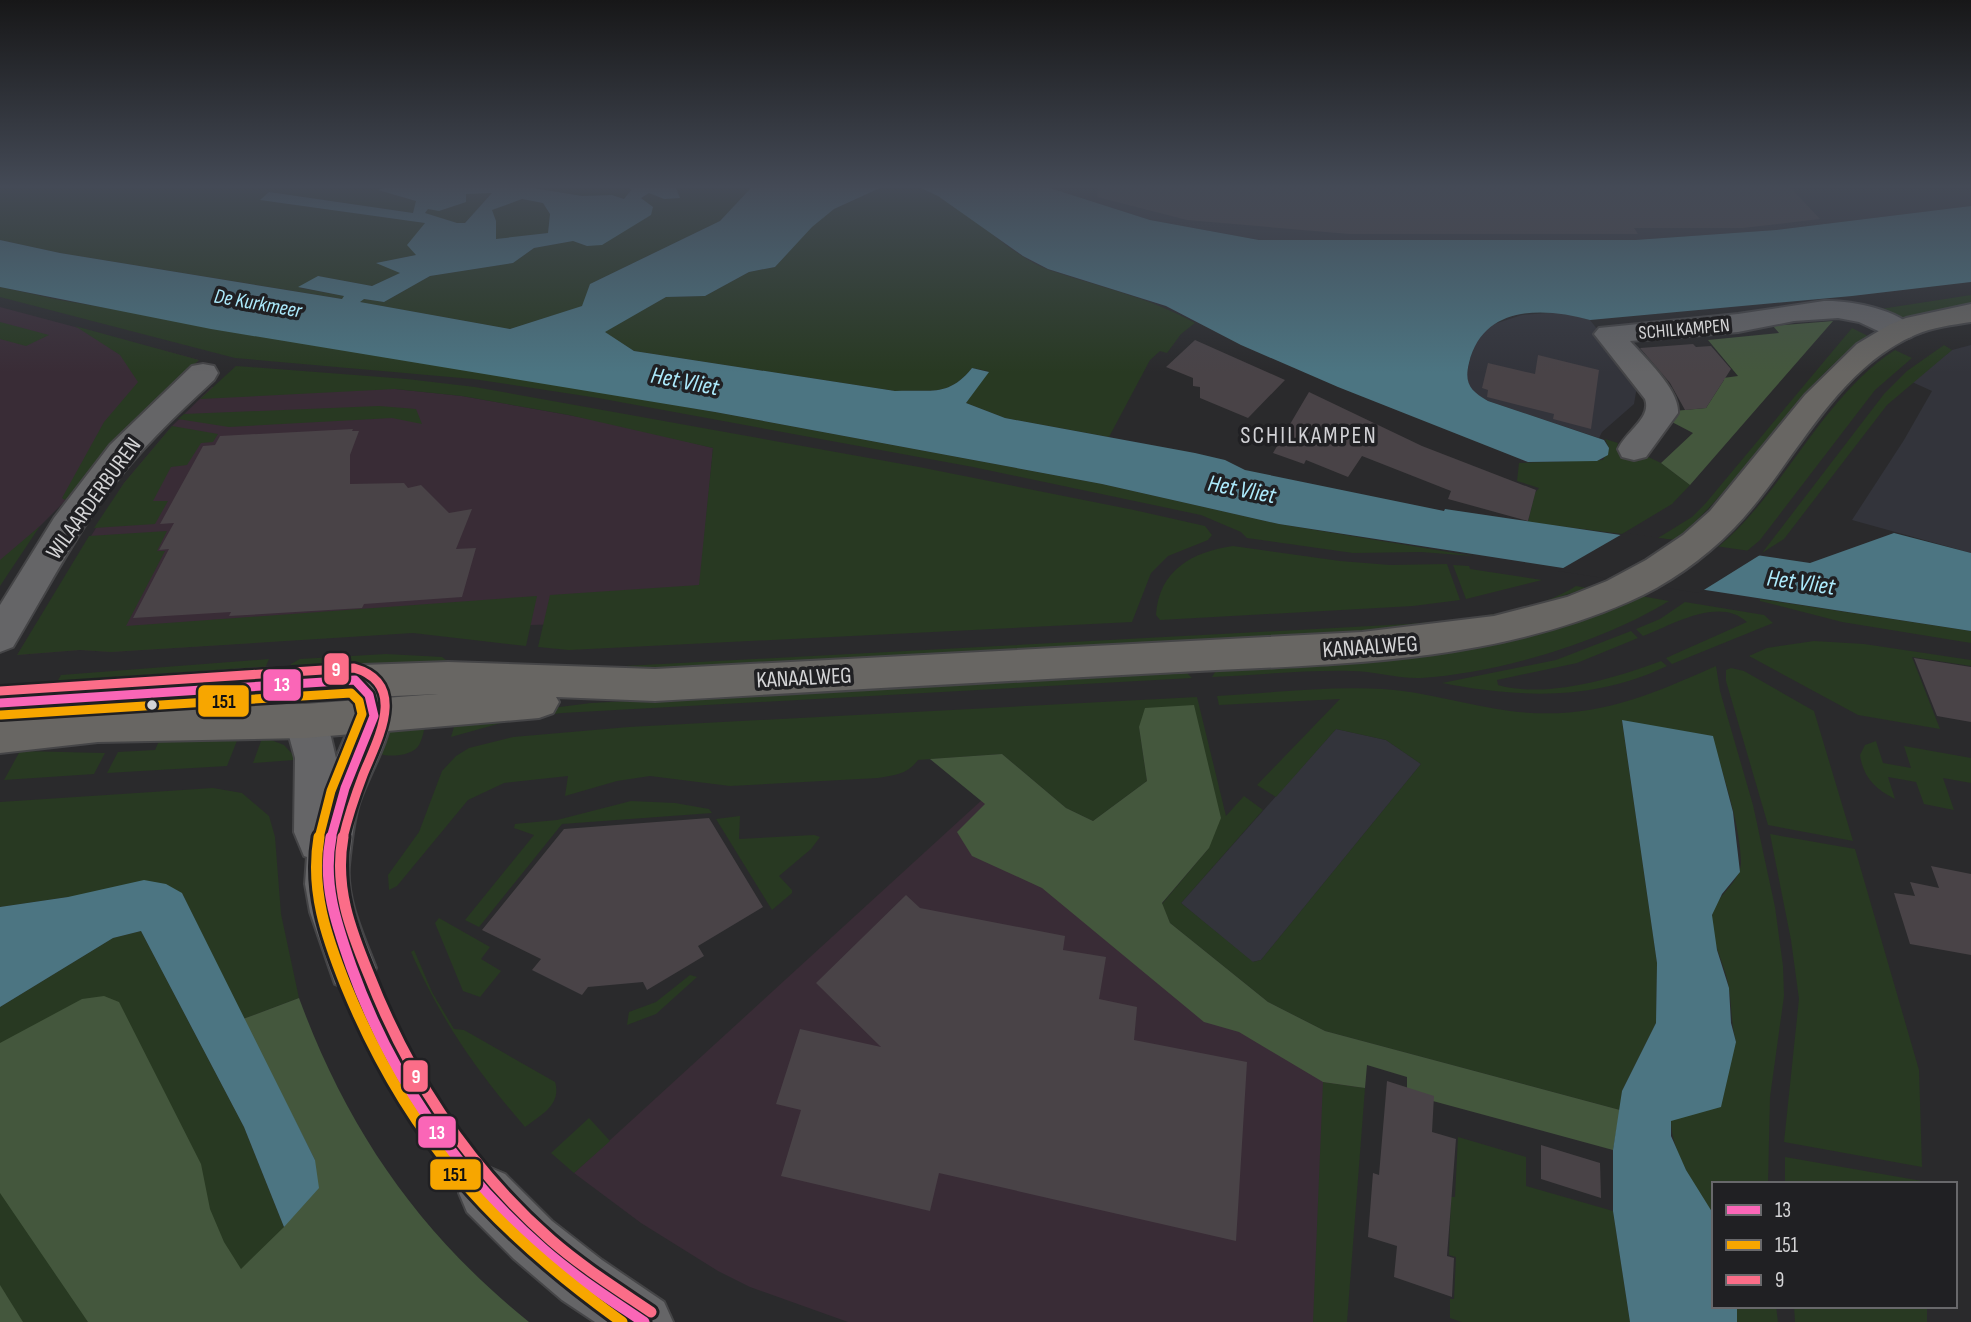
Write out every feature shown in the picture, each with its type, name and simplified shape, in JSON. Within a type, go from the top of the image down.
[{"type":"main road","name":"KANAALWEG","points":[[0,703],[365,698],[555,700],[655,685],[1415,643],[1467,636],[1526,624],[1566,612],[1613,592],[1673,560],[1714,527],[1835,382],[1867,352],[1900,331],[1971,313]]},
{"type":"main road","name":"KANAALWEG","points":[[0,736],[138,723],[305,721],[365,698]]},
{"type":"street","name":"SCHILKAMPEN","points":[[1634,449],[1636,443],[1664,415],[1665,408],[1660,397],[1609,334],[1738,323],[1758,318],[1845,310],[1868,316],[1900,331]]},
{"type":"street","name":"WILAARDERBUREN","points":[[0,636],[75,515],[110,466],[153,419],[202,373]]},
{"type":"street","points":[[352,968],[333,912],[327,884],[327,866],[337,807],[365,698]]},
{"type":"street","points":[[305,721],[315,743],[317,766],[313,803],[314,829],[327,866]]},
{"type":"street","points":[[486,1193],[543,1248],[582,1280],[644,1322]]},
{"type":"shaded area","points":[[0,307],[199,360],[123,433],[67,499],[32,534],[0,586]]},
{"type":"shaded area","points":[[1562,312],[1590,320],[1638,381],[1634,404],[1602,432],[1599,438],[1488,401],[1474,393],[1468,384],[1466,376],[1473,347],[1478,337],[1491,325],[1522,315]]},
{"type":"shaded area","points":[[1971,345],[1971,553],[1852,520],[1932,391],[1912,382],[1952,350]]},
{"type":"shaded area","points":[[212,387],[395,389],[462,396],[613,423],[713,448],[697,620],[531,625],[111,652],[80,650],[17,655],[124,483],[172,426]]},
{"type":"shaded area","points":[[1336,729],[1386,740],[1421,764],[1261,960],[1252,962],[1181,903]]},
{"type":"shaded area","points":[[983,799],[1360,1086],[1345,1322],[848,1322],[750,1287],[718,1271],[641,1223],[574,1173]]},
{"type":"green space","points":[[45,250],[418,250],[416,255],[377,263],[401,273],[372,286],[318,276],[300,288],[344,296],[343,299]]},
{"type":"green space","points":[[532,250],[661,250],[590,284],[583,306],[510,329],[359,302],[364,299],[384,302],[430,276],[513,263]]},
{"type":"green space","points":[[791,250],[1013,250],[1049,270],[1142,299],[1195,323],[1181,334],[1167,353],[1160,351],[1150,360],[1109,437],[1005,418],[966,403],[988,371],[972,368],[955,384],[938,390],[895,391],[634,351],[604,332],[666,297],[705,296],[749,272],[775,267]]},
{"type":"green space","points":[[0,287],[60,300],[715,412],[1102,484],[1279,524],[1473,556],[1421,552],[1353,553],[1247,538],[1241,532],[1201,515],[973,467],[598,398],[473,379],[235,358],[0,297]]},
{"type":"green space","points":[[1971,295],[1971,305],[1900,318],[1874,310]]},
{"type":"green space","points":[[1833,321],[1690,485],[1661,463],[1693,433],[1672,422],[1674,411],[1706,408],[1723,378],[1738,376],[1708,340],[1779,333],[1773,326]]},
{"type":"green space","points":[[0,322],[49,335],[26,346],[0,339]]},
{"type":"green space","points":[[75,326],[199,360],[123,433],[65,500],[62,498],[104,422],[138,382],[120,355]]},
{"type":"green space","points":[[1852,328],[1868,336],[1816,382],[1701,516],[1675,540],[1658,538],[1692,517],[1705,504]]},
{"type":"green space","points":[[1944,345],[1952,350],[1887,405],[1784,539],[1762,553],[1884,394],[1907,371]]},
{"type":"green space","points":[[1895,350],[1912,358],[1875,390],[1760,540],[1747,551],[1718,547],[1764,499],[1846,393],[1869,370]]},
{"type":"green space","points":[[236,366],[475,387],[919,467],[1134,510],[1205,526],[1212,535],[1208,540],[1168,556],[1151,573],[1132,622],[569,650],[538,647],[550,595],[699,585],[713,448],[569,415],[462,396],[395,389],[200,399]]},
{"type":"green space","points":[[379,406],[416,409],[422,424],[392,418],[229,427],[178,419],[184,414]]},
{"type":"green space","points":[[172,426],[218,434],[213,442],[201,443],[187,465],[171,467],[153,501],[168,501],[155,524],[94,528],[124,483]]},
{"type":"green space","points":[[1605,439],[1618,443],[1617,446],[1637,456],[1640,453],[1661,463],[1690,485],[1672,504],[1622,534],[1528,522],[1535,493],[1539,488],[1517,481],[1519,463],[1603,460],[1609,448]]},
{"type":"green space","points":[[40,526],[0,586],[0,560]]},
{"type":"green space","points":[[167,531],[157,551],[165,551],[126,626],[537,596],[526,646],[413,633],[111,652],[80,650],[17,655],[89,536]]},
{"type":"green space","points":[[1233,546],[1340,561],[1390,565],[1447,564],[1460,600],[1413,606],[1160,620],[1156,615],[1158,599],[1171,575],[1191,559]]},
{"type":"green space","points":[[1453,565],[1469,566],[1470,569],[1542,580],[1466,599]]},
{"type":"green space","points":[[1576,586],[1587,588],[1516,611],[1415,630],[631,673],[473,664],[476,661],[569,669],[1408,624],[1495,614],[1539,603]]},
{"type":"green space","points":[[1641,596],[1669,601],[1613,630],[1582,642],[1484,670],[1421,678],[1360,671],[1212,677],[1217,669],[1380,660],[1487,646],[1540,634]]},
{"type":"green space","points":[[1760,599],[1971,631],[1971,643],[1842,622]]},
{"type":"green space","points":[[1685,602],[1764,615],[1773,623],[1672,664],[1666,658],[1747,622],[1736,615],[1709,612],[1643,636],[1636,629],[1660,619]]},
{"type":"green space","points":[[1631,631],[1638,638],[1577,663],[1497,680],[1498,685],[1537,690],[1559,688],[1602,680],[1661,661],[1667,666],[1612,686],[1584,691],[1500,692],[1442,683],[1556,660]]},
{"type":"green space","points":[[1814,641],[1864,644],[1971,660],[1971,666],[1912,657],[1940,729],[1858,715],[1749,656],[1767,648]]},
{"type":"green space","points":[[386,654],[442,657],[446,660],[443,671],[285,677],[291,664],[300,659]]},
{"type":"green space","points":[[269,659],[261,678],[51,692],[61,675]]},
{"type":"green space","points":[[1716,666],[1720,691],[1753,805],[1775,907],[1783,966],[1784,996],[1770,1097],[1768,1182],[1712,1182],[1712,1212],[1680,1158],[1672,1134],[1671,1121],[1736,1042],[1727,980],[1713,935],[1712,917],[1718,902],[1740,869],[1740,845],[1712,736],[1622,721],[1657,963],[1656,1023],[1622,1091],[1620,1110],[1325,1031],[1268,1002],[1170,923],[1162,904],[1209,848],[1139,727],[1147,781],[1093,821],[1066,808],[1002,754],[918,760],[905,771],[878,778],[730,786],[650,776],[617,781],[565,796],[568,776],[504,783],[468,800],[397,886],[389,890],[388,875],[419,832],[442,771],[456,756],[469,748],[513,737],[629,727],[1197,697],[1226,816],[1244,796],[1263,810],[1181,903],[1253,962],[1261,960],[1421,764],[1386,740],[1336,729],[1276,797],[1257,785],[1340,699],[1219,705],[1217,696],[1321,689],[1383,689],[1510,711],[1566,713],[1616,704],[1665,688]]},
{"type":"green space","points":[[1731,668],[1744,671],[1814,711],[1853,841],[1768,825],[1726,681],[1726,670]]},
{"type":"green space","points":[[1185,671],[1192,678],[562,713],[519,718],[451,737],[456,720],[591,703]]},
{"type":"green space","points":[[1194,705],[1221,818],[1209,848],[1162,903],[1170,923],[1268,1002],[1325,1031],[1620,1110],[1613,1150],[1407,1094],[1407,1077],[1367,1065],[1365,1088],[1323,1082],[1239,1032],[1204,1022],[1042,888],[972,856],[957,832],[985,804],[930,759],[1002,754],[1066,808],[1093,821],[1147,781],[1139,727],[1145,708]]},
{"type":"green space","points":[[426,722],[416,749],[394,756],[377,753],[389,731],[408,724]]},
{"type":"green space","points":[[240,733],[227,766],[107,773],[118,752],[155,750],[160,739]]},
{"type":"green space","points":[[266,738],[284,745],[295,757],[294,760],[253,763],[261,741]]},
{"type":"green space","points":[[1876,741],[1883,763],[1911,768],[1904,746],[1971,758],[1971,783],[1943,778],[1954,810],[1924,804],[1916,782],[1888,777],[1895,799],[1876,786],[1867,776],[1860,755],[1865,745]]},
{"type":"green space","points":[[20,751],[105,753],[94,774],[4,780]]},
{"type":"green space","points":[[213,788],[242,793],[269,816],[275,837],[281,914],[299,998],[243,1019],[182,893],[68,897],[0,907],[0,802]]},
{"type":"green space","points":[[631,801],[675,803],[709,809],[712,813],[562,824],[479,927],[465,920],[534,835],[514,828],[515,824],[557,820]]},
{"type":"green space","points":[[740,816],[739,839],[814,835],[820,837],[811,849],[779,876],[792,893],[772,910],[716,819]]},
{"type":"green space","points":[[1770,834],[1855,849],[1919,1070],[1922,1167],[1784,1142],[1799,999],[1791,940]]},
{"type":"green space","points":[[439,918],[490,947],[481,959],[501,971],[480,997],[463,991],[435,923]]},
{"type":"green space","points":[[141,931],[244,1127],[284,1227],[300,1258],[358,1322],[0,1322],[0,1007],[113,938]]},
{"type":"green space","points":[[414,950],[432,992],[454,1029],[464,1030],[555,1082],[556,1097],[553,1103],[525,1127],[476,1065],[448,1023],[411,952]]},
{"type":"green space","points":[[690,975],[697,977],[656,1014],[627,1025],[629,1012],[656,1002]]},
{"type":"green space","points":[[104,996],[119,1002],[201,1164],[210,1209],[224,1242],[241,1269],[284,1227],[315,1160],[243,1019],[299,998],[340,1092],[391,1176],[454,1253],[529,1322],[88,1322],[0,1193],[0,1043],[82,999]]},
{"type":"green space","points":[[1323,1082],[1365,1088],[1347,1322],[1313,1322]]},
{"type":"green space","points":[[589,1118],[610,1141],[574,1173],[551,1153]]},
{"type":"green space","points":[[1458,1137],[1526,1157],[1526,1186],[1613,1211],[1630,1322],[1462,1322],[1450,1318],[1450,1299],[1454,1299],[1456,1257],[1449,1255],[1451,1197],[1455,1197]]},
{"type":"green space","points":[[1785,1157],[1922,1181],[1922,1182],[1785,1182]]},
{"type":"green space","points":[[0,1285],[23,1322],[0,1322]]},
{"type":"green space","points":[[1737,1308],[1776,1308],[1778,1322],[1737,1322]]},
{"type":"green space","points":[[1794,1308],[1927,1308],[1927,1322],[1795,1322]]},
{"type":"water","points":[[0,250],[45,250],[342,299],[344,296],[298,287],[318,276],[372,286],[400,273],[376,263],[416,255],[411,250],[532,250],[513,263],[430,276],[384,302],[364,299],[360,302],[510,329],[582,306],[590,284],[661,250],[791,250],[775,267],[749,272],[705,296],[666,297],[605,332],[634,351],[895,391],[946,388],[963,378],[972,368],[989,372],[966,403],[1005,418],[1195,453],[1225,460],[1245,470],[1444,511],[1445,509],[1810,563],[1894,533],[1971,553],[1971,631],[1279,524],[1102,484],[715,412],[211,329],[0,287]]},
{"type":"water","points":[[1014,250],[1971,250],[1971,282],[1852,296],[1590,320],[1553,313],[1535,313],[1501,320],[1487,330],[1476,344],[1467,376],[1473,390],[1488,401],[1604,440],[1609,448],[1608,455],[1597,461],[1528,462],[1338,387],[1241,345],[1166,306],[1048,269]]},
{"type":"water","points":[[1622,720],[1713,736],[1733,812],[1740,872],[1722,894],[1712,915],[1717,950],[1729,988],[1731,1023],[1736,1042],[1721,1107],[1671,1121],[1671,1136],[1686,1170],[1712,1212],[1712,1308],[1737,1308],[1737,1322],[1630,1322],[1613,1211],[1613,1150],[1622,1091],[1656,1023],[1657,963]]},
{"type":"water","points":[[144,880],[166,884],[182,893],[315,1160],[319,1188],[284,1227],[244,1127],[141,931],[113,938],[0,1007],[0,907],[68,897]]},
{"type":"pier","points":[[1624,533],[1757,552],[1760,555],[1699,593],[1558,571]]},
{"type":"building","points":[[1195,340],[1285,380],[1248,418],[1200,398],[1200,387],[1193,386],[1193,378],[1166,367]]},
{"type":"building","points":[[1693,344],[1696,347],[1711,346],[1731,369],[1706,408],[1685,410],[1670,383],[1640,348]]},
{"type":"building","points":[[1538,355],[1599,370],[1591,429],[1553,419],[1554,414],[1487,397],[1488,390],[1482,388],[1488,363],[1535,374]]},
{"type":"building","points":[[1309,392],[1422,446],[1536,490],[1528,521],[1448,499],[1451,491],[1362,456],[1348,477],[1306,460],[1304,464],[1273,453]]},
{"type":"building","points":[[353,429],[352,431],[359,431],[350,455],[350,484],[404,483],[408,488],[421,485],[449,513],[472,509],[456,549],[476,548],[462,597],[364,604],[362,608],[229,616],[231,612],[133,618],[169,549],[159,550],[174,523],[160,524],[203,446],[215,445],[220,436]]},
{"type":"building","points":[[1914,658],[1971,667],[1971,722],[1937,716]]},
{"type":"building","points":[[709,818],[763,907],[698,946],[704,956],[647,990],[643,982],[588,987],[582,995],[532,970],[541,959],[482,930],[564,829]]},
{"type":"building","points":[[1931,866],[1971,874],[1971,955],[1910,944],[1894,893],[1915,896],[1910,882],[1939,888]]},
{"type":"building","points":[[906,895],[920,908],[1065,936],[1063,950],[1106,957],[1099,999],[1137,1007],[1134,1040],[1247,1062],[1236,1241],[939,1173],[930,1211],[781,1176],[801,1110],[776,1104],[800,1029],[881,1047],[816,983]]},
{"type":"building","points":[[1387,1081],[1434,1096],[1432,1132],[1456,1139],[1447,1256],[1454,1258],[1452,1297],[1394,1277],[1397,1246],[1368,1237],[1373,1173],[1379,1175]]},
{"type":"building","points":[[1541,1145],[1600,1163],[1601,1198],[1541,1179]]},
{"type":"transit line","name":"9","points":[[0,691],[354,668],[368,674],[379,686],[385,701],[385,722],[347,820],[339,871],[347,919],[381,1008],[419,1082],[441,1117],[493,1183],[552,1241],[651,1312]]},
{"type":"transit line","name":"13","points":[[0,703],[355,680],[359,683],[372,700],[374,716],[334,822],[327,876],[337,924],[370,1013],[409,1089],[432,1125],[484,1192],[545,1251],[644,1322]]},
{"type":"transit line","name":"151","points":[[1,715],[351,693],[359,701],[362,714],[325,811],[316,851],[315,884],[327,935],[364,1028],[390,1080],[419,1127],[452,1171],[529,1251],[622,1322]]},
{"type":"district","name":"SCHILKAMPEN","points":[[1309,435]]},
{"type":"water label","name":"De Kurkmeer","points":[[258,303]]},
{"type":"water label","name":"Het Vliet","points":[[685,381]]},
{"type":"water label","name":"Het Vliet","points":[[1242,489]]},
{"type":"water label","name":"Het Vliet","points":[[1801,582]]}]
